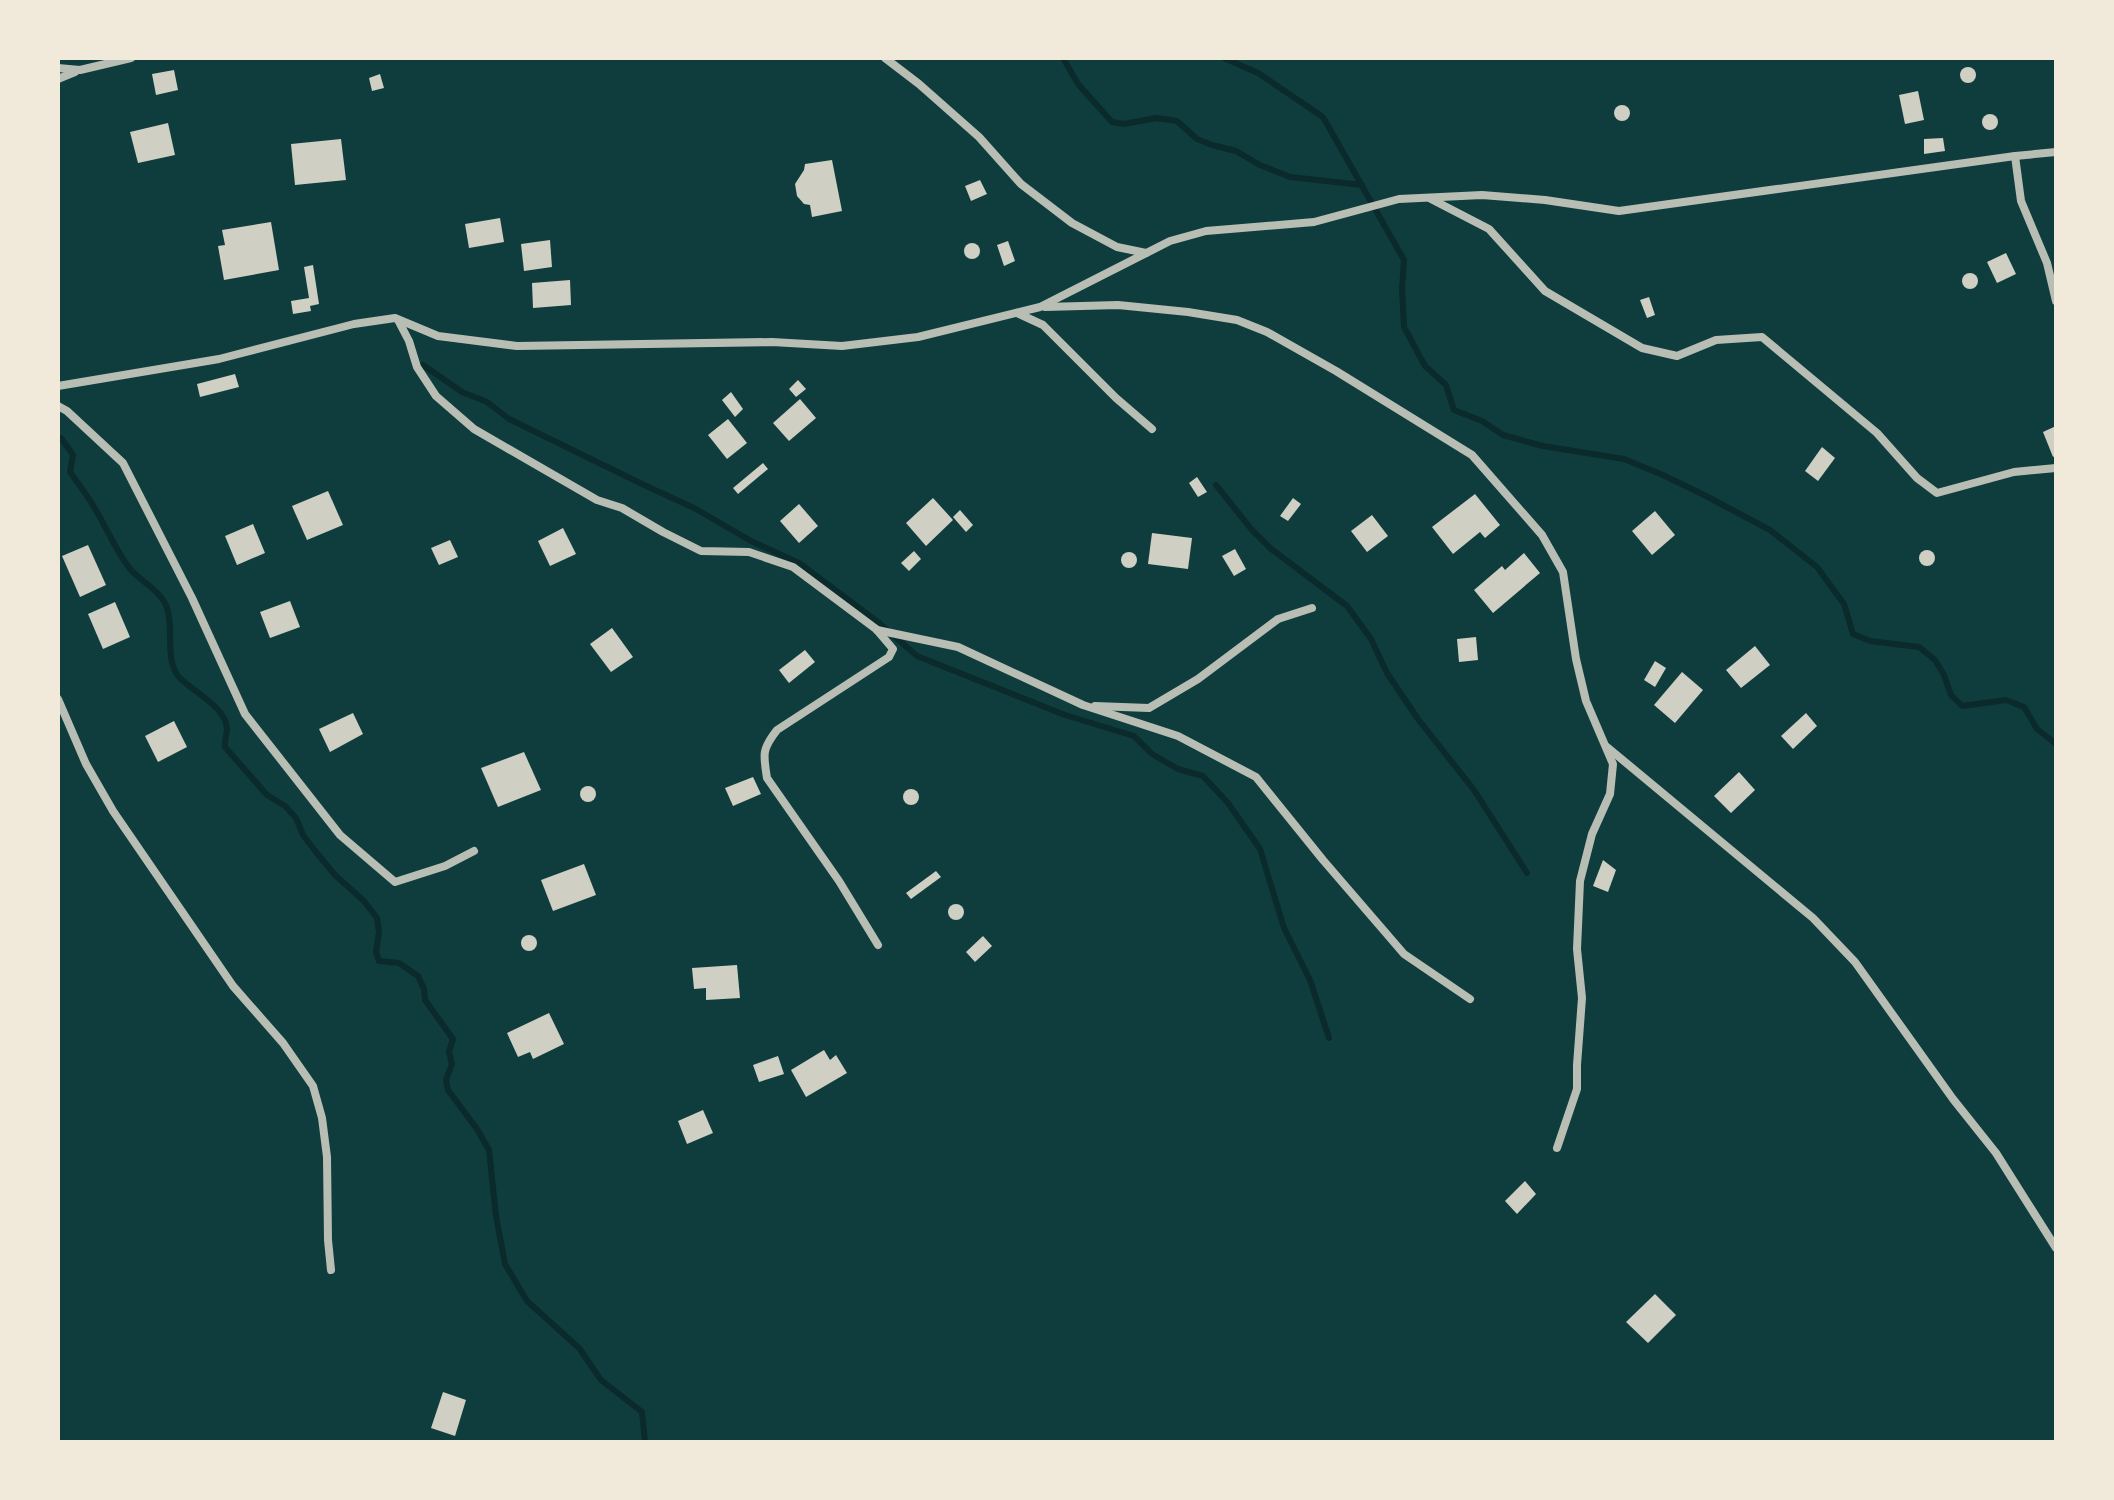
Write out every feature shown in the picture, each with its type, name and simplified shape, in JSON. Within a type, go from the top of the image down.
[{"type":"street","points":[[58,79],[80,70],[131,58]]},
{"type":"street","points":[[885,58],[979,137],[1021,184],[1072,223],[1117,247],[1147,253]]},
{"type":"street","points":[[58,68],[80,70]]},
{"type":"street","points":[[1040,307],[1170,241],[1206,231],[1314,222],[1399,199],[1482,195],[1619,211],[2056,152]]},
{"type":"street","points":[[2015,156],[2021,201],[2047,263],[2056,301]]},
{"type":"street","points":[[1430,198],[1489,229],[1545,291],[1642,348],[1677,356],[1716,340],[1762,337],[1877,433],[1917,478],[1937,493],[2014,472],[2056,468]]},
{"type":"street","points":[[58,386],[219,359],[354,324],[395,318],[438,336],[517,346],[772,342],[842,346],[918,337],[1040,307],[1118,305],[1237,320],[1267,332],[1472,455],[1542,535],[1563,572],[1576,659],[1586,701],[1613,764],[1610,794],[1592,834],[1580,881],[1577,949],[1582,998],[1577,1089],[1557,1148]]},
{"type":"street","points":[[1016,313],[1043,325],[1116,398],[1152,429]]},
{"type":"street","points":[[398,319],[417,367],[436,396],[474,429],[597,500],[622,508],[701,551],[749,552],[793,567],[876,629],[893,649],[889,657],[777,730],[765,746],[764,760],[767,778],[839,881],[878,945]]},
{"type":"street","points":[[58,406],[123,463],[192,598],[245,714],[340,835],[395,882],[445,866],[474,851]]},
{"type":"street","points":[[1083,705],[1149,708],[1198,679],[1278,619],[1312,608]]},
{"type":"street","points":[[876,629],[958,647],[1083,705],[1178,736],[1256,777],[1404,954],[1470,999]]},
{"type":"street","points":[[58,699],[86,764],[113,811],[233,986],[283,1043],[313,1086],[322,1118],[327,1157],[331,1270]]},
{"type":"street","points":[[1607,746],[1813,918],[1855,962],[1953,1099],[1996,1153],[2056,1248]]},
{"type":"building","points":[[1965,67],[1971,67],[1976,75],[1974,81],[1965,83],[1960,78],[1960,72]]},
{"type":"building","points":[[174,70],[178,90],[156,95],[152,74]]},
{"type":"building","points":[[380,74],[384,88],[372,91],[369,78]]},
{"type":"building","points":[[1918,91],[1924,120],[1905,124],[1899,95]]},
{"type":"building","points":[[1622,105],[1628,107],[1628,119],[1622,121],[1616,119],[1614,113],[1616,107]]},
{"type":"building","points":[[1990,114],[1996,116],[1996,128],[1990,130],[1984,128],[1982,122],[1984,116]]},
{"type":"building","points":[[168,123],[175,155],[138,163],[130,132]]},
{"type":"building","points":[[1943,138],[1945,151],[1924,154],[1924,139]]},
{"type":"building","points":[[341,139],[346,180],[295,185],[291,144]]},
{"type":"building","points":[[832,160],[842,211],[812,217],[810,205],[804,204],[797,196],[795,184],[805,164]]},
{"type":"building","points":[[980,180],[987,194],[971,201],[965,186]]},
{"type":"building","points":[[500,218],[504,242],[469,248],[465,224]]},
{"type":"building","points":[[271,222],[279,270],[224,280],[218,246],[225,245],[222,230]]},
{"type":"building","points":[[550,240],[552,267],[524,271],[521,244]]},
{"type":"building","points":[[1008,241],[1015,261],[1004,266],[997,245]]},
{"type":"building","points":[[972,243],[978,245],[978,257],[972,259],[966,257],[964,251],[966,245]]},
{"type":"building","points":[[2006,253],[2016,274],[1997,283],[1987,262]]},
{"type":"building","points":[[313,265],[319,304],[310,306],[311,311],[293,314],[291,301],[309,298],[304,267]]},
{"type":"building","points":[[1970,273],[1976,275],[1976,287],[1970,289],[1964,287],[1962,281],[1964,275]]},
{"type":"building","points":[[570,280],[571,305],[533,308],[532,283]]},
{"type":"building","points":[[1649,297],[1655,315],[1647,318],[1640,300]]},
{"type":"building","points":[[235,374],[239,387],[200,397],[197,384]]},
{"type":"building","points":[[798,380],[806,389],[796,397],[789,389]]},
{"type":"building","points":[[731,392],[743,409],[735,417],[722,400]]},
{"type":"building","points":[[800,399],[816,418],[789,441],[773,423]]},
{"type":"building","points":[[728,419],[747,443],[727,459],[708,435]]},
{"type":"building","points":[[2056,426],[2056,455],[2053,457],[2043,432]]},
{"type":"building","points":[[1822,447],[1835,458],[1818,481],[1805,471]]},
{"type":"building","points":[[763,463],[768,469],[738,494],[733,488]]},
{"type":"building","points":[[1197,477],[1207,492],[1198,497],[1189,483]]},
{"type":"building","points":[[328,491],[343,525],[307,540],[292,506]]},
{"type":"building","points":[[1475,494],[1500,525],[1485,538],[1480,532],[1453,554],[1432,527]]},
{"type":"building","points":[[933,498],[953,520],[926,546],[906,523]]},
{"type":"building","points":[[1293,498],[1301,504],[1288,521],[1280,516]]},
{"type":"building","points":[[799,504],[818,526],[799,543],[780,521]]},
{"type":"building","points":[[960,510],[973,525],[966,532],[953,517]]},
{"type":"building","points":[[1655,511],[1675,535],[1652,555],[1632,531]]},
{"type":"building","points":[[1372,515],[1388,536],[1367,552],[1351,531]]},
{"type":"building","points":[[253,524],[265,553],[237,565],[225,536]]},
{"type":"building","points":[[563,528],[576,554],[550,566],[538,541]]},
{"type":"building","points":[[1152,533],[1192,538],[1188,569],[1148,564]]},
{"type":"building","points":[[450,540],[458,557],[439,565],[431,548]]},
{"type":"building","points":[[88,545],[106,585],[80,597],[62,556]]},
{"type":"building","points":[[1235,549],[1246,569],[1234,576],[1222,556]]},
{"type":"building","points":[[1927,550],[1933,552],[1933,564],[1927,566],[1921,564],[1919,558],[1921,552]]},
{"type":"building","points":[[914,551],[921,559],[909,571],[901,563]]},
{"type":"building","points":[[1126,552],[1132,552],[1137,560],[1135,566],[1126,568],[1121,563],[1121,557]]},
{"type":"building","points":[[1524,553],[1540,573],[1493,613],[1474,590],[1502,566],[1505,570]]},
{"type":"building","points":[[290,601],[300,627],[270,638],[260,612]]},
{"type":"building","points":[[115,602],[130,637],[103,649],[88,614]]},
{"type":"building","points":[[612,628],[633,657],[611,672],[590,644]]},
{"type":"building","points":[[1476,637],[1478,660],[1459,662],[1457,639]]},
{"type":"building","points":[[1755,646],[1770,665],[1741,688],[1726,670]]},
{"type":"building","points":[[805,650],[815,662],[789,683],[779,670]]},
{"type":"building","points":[[1655,661],[1666,668],[1655,687],[1644,680]]},
{"type":"building","points":[[1682,672],[1703,690],[1675,723],[1654,705]]},
{"type":"building","points":[[353,713],[363,734],[330,752],[319,729]]},
{"type":"building","points":[[1806,713],[1817,726],[1793,749],[1781,736]]},
{"type":"building","points":[[174,721],[187,747],[158,762],[145,736]]},
{"type":"building","points":[[524,752],[541,790],[498,807],[481,768]]},
{"type":"building","points":[[1739,772],[1755,790],[1731,813],[1714,796]]},
{"type":"building","points":[[753,777],[761,794],[733,806],[725,788]]},
{"type":"building","points":[[588,786],[594,788],[594,800],[588,802],[582,800],[580,794],[582,788]]},
{"type":"building","points":[[911,789],[917,791],[917,803],[911,805],[905,803],[903,797],[905,791]]},
{"type":"building","points":[[1603,860],[1616,870],[1608,892],[1593,886]]},
{"type":"building","points":[[584,864],[596,895],[553,911],[541,880]]},
{"type":"building","points":[[936,871],[941,877],[911,899],[906,893]]},
{"type":"building","points":[[956,904],[962,906],[962,918],[956,920],[950,918],[948,912],[950,906]]},
{"type":"building","points":[[526,935],[532,935],[537,943],[535,949],[526,951],[521,946],[521,940]]},
{"type":"building","points":[[983,936],[992,946],[975,962],[966,952]]},
{"type":"building","points":[[737,965],[740,998],[706,1000],[706,988],[694,989],[692,968]]},
{"type":"building","points":[[549,1013],[564,1044],[533,1059],[530,1052],[518,1057],[507,1033]]},
{"type":"building","points":[[824,1050],[830,1060],[836,1055],[847,1073],[806,1097],[791,1070]]},
{"type":"building","points":[[778,1056],[784,1074],[759,1082],[753,1065]]},
{"type":"building","points":[[703,1110],[713,1133],[687,1144],[678,1121]]},
{"type":"building","points":[[1525,1181],[1536,1194],[1517,1214],[1505,1201]]},
{"type":"building","points":[[1655,1294],[1676,1315],[1648,1343],[1626,1322]]},
{"type":"building","points":[[443,1392],[466,1400],[455,1436],[431,1428]]},
{"type":"waterway","points":[[1063,58],[1078,84],[1112,122],[1124,124],[1156,118],[1177,121],[1197,139],[1236,151],[1290,177],[1362,185]]},
{"type":"waterway","points":[[1224,58],[1258,73],[1323,117],[1404,260],[1404,327],[1425,366],[1446,385],[1454,410],[1482,421],[1503,435],[1543,446],[1624,459],[1663,475],[1770,530],[1817,567],[1844,604],[1853,634],[1870,641],[1919,647],[1935,660],[1951,695],[1962,706],[2006,700],[2024,707],[2037,729],[2056,744]]},
{"type":"waterway","points":[[423,365],[462,392],[487,402],[509,419],[694,508],[751,541],[799,563],[917,656],[1065,715],[1134,736],[1152,754],[1178,769],[1203,776],[1228,803],[1260,849],[1284,928],[1310,980],[1329,1038]]},
{"type":"waterway","points":[[61,438],[73,455],[70,472],[121,556],[166,605],[174,668],[184,682],[221,713],[227,729],[225,747],[267,795],[285,806],[296,818],[303,835],[316,852],[377,918],[379,932],[376,952],[379,961],[399,963],[418,976],[425,1000],[453,1039],[449,1052],[452,1064],[446,1080],[448,1090],[489,1150],[505,1264],[527,1301],[579,1348],[601,1380],[642,1412],[645,1442]]},
{"type":"waterway","points":[[1216,485],[1270,548],[1347,606],[1371,639],[1387,673],[1418,719],[1474,790],[1527,873]]}]
